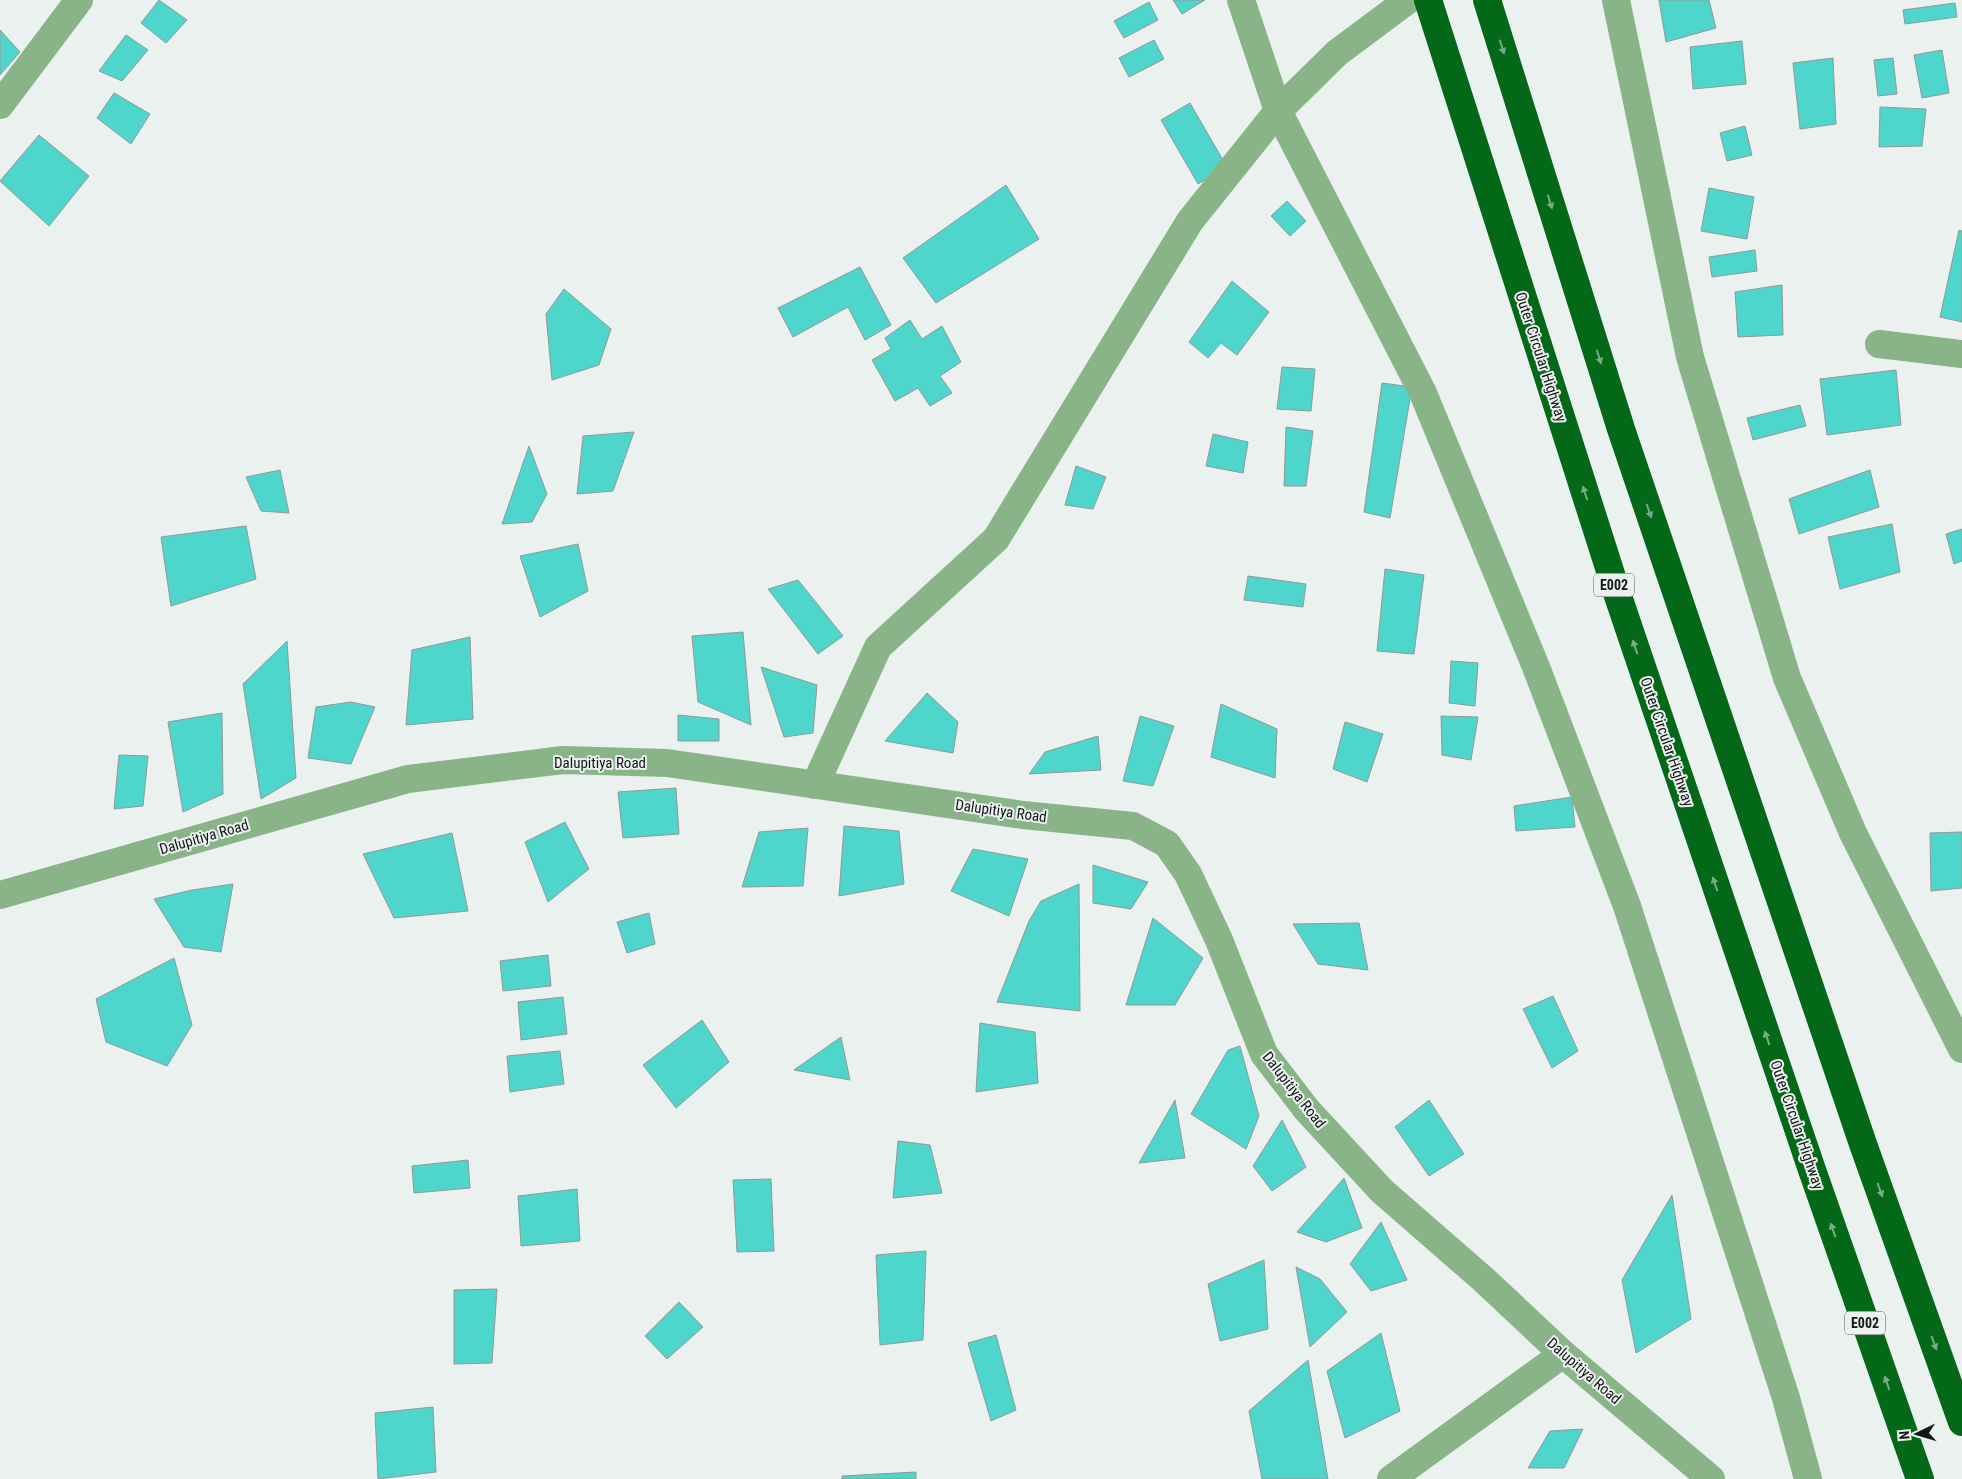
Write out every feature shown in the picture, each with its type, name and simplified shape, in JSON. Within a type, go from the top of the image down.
[{"type":"highway","name":"Outer Circular Highway","points":[[1428,0],[1618,596],[1811,1167],[1920,1479]]},
{"type":"highway","points":[[1487,0],[1621,429],[1863,1144],[1962,1422]]},
{"type":"street","points":[[0,104],[79,0]]},
{"type":"street","points":[[1241,0],[1278,112],[1423,392],[1536,667],[1627,906],[1786,1398],[1808,1479]]},
{"type":"street","points":[[815,784],[878,647],[996,539],[1190,221],[1278,112],[1337,54],[1408,0]]},
{"type":"street","points":[[1616,0],[1690,357],[1787,678],[1853,833],[1962,1049]]},
{"type":"street","points":[[1879,344],[1962,354]]},
{"type":"street","name":"Dalupitiya Road","points":[[0,895],[408,779],[563,760],[666,763],[1023,815],[1133,826],[1167,844],[1188,874],[1219,940],[1264,1054],[1307,1110],[1382,1192],[1483,1279],[1563,1354],[1712,1479]]},
{"type":"street","points":[[1391,1479],[1563,1354]]},
{"type":"building","points":[[159,0],[187,20],[166,43],[141,23]]},
{"type":"building","points":[[1173,0],[1205,0],[1182,14]]},
{"type":"building","points":[[1659,0],[1709,0],[1716,28],[1666,42]]},
{"type":"building","points":[[1149,2],[1158,20],[1124,38],[1114,21]]},
{"type":"building","points":[[1955,3],[1957,17],[1905,24],[1903,10]]},
{"type":"building","points":[[0,30],[20,52],[0,75]]},
{"type":"building","points":[[126,35],[148,50],[122,81],[99,71]]},
{"type":"building","points":[[1154,40],[1164,59],[1129,77],[1119,58]]},
{"type":"building","points":[[1742,41],[1746,84],[1693,89],[1690,47]]},
{"type":"building","points":[[1942,50],[1949,93],[1922,98],[1914,55]]},
{"type":"building","points":[[1833,58],[1836,124],[1800,129],[1793,63]]},
{"type":"building","points":[[1893,58],[1897,94],[1878,96],[1874,60]]},
{"type":"building","points":[[114,93],[150,114],[131,144],[97,118]]},
{"type":"building","points":[[1190,103],[1227,167],[1198,184],[1161,120]]},
{"type":"building","points":[[1880,107],[1926,109],[1922,146],[1879,147]]},
{"type":"building","points":[[1745,126],[1752,155],[1727,161],[1720,133]]},
{"type":"building","points":[[39,135],[89,176],[49,226],[0,181]]},
{"type":"building","points":[[1006,185],[1039,239],[936,303],[903,258]]},
{"type":"building","points":[[1709,188],[1754,197],[1747,239],[1701,231]]},
{"type":"building","points":[[1287,201],[1306,221],[1290,236],[1271,216]]},
{"type":"building","points":[[1959,230],[1962,231],[1962,322],[1940,317]]},
{"type":"building","points":[[1755,250],[1757,271],[1712,277],[1709,257]]},
{"type":"building","points":[[860,267],[891,325],[865,340],[848,307],[793,337],[778,308]]},
{"type":"building","points":[[1232,281],[1269,312],[1237,355],[1221,343],[1208,358],[1189,342]]},
{"type":"building","points":[[1782,285],[1783,335],[1738,337],[1735,292]]},
{"type":"building","points":[[564,289],[611,329],[599,365],[552,380],[546,314]]},
{"type":"building","points":[[910,320],[922,339],[942,326],[961,362],[940,376],[952,393],[930,406],[918,388],[895,401],[872,360],[891,349],[885,338]]},
{"type":"building","points":[[1282,367],[1315,369],[1311,411],[1277,409]]},
{"type":"building","points":[[1896,370],[1901,425],[1827,435],[1820,379]]},
{"type":"building","points":[[1382,383],[1412,387],[1390,518],[1364,512]]},
{"type":"building","points":[[1800,405],[1806,426],[1753,440],[1747,418]]},
{"type":"building","points":[[1286,427],[1313,431],[1306,486],[1284,486]]},
{"type":"building","points":[[634,432],[613,491],[577,494],[583,436]]},
{"type":"building","points":[[1213,434],[1248,442],[1243,473],[1206,466]]},
{"type":"building","points":[[529,446],[547,494],[532,522],[502,524]]},
{"type":"building","points":[[1076,466],[1106,477],[1093,509],[1065,505]]},
{"type":"building","points":[[280,470],[289,513],[261,511],[246,477]]},
{"type":"building","points":[[1870,470],[1879,507],[1799,534],[1789,499]]},
{"type":"building","points":[[1892,524],[1900,572],[1840,589],[1828,537]]},
{"type":"building","points":[[246,526],[256,579],[171,606],[161,537]]},
{"type":"building","points":[[1962,529],[1962,561],[1954,564],[1946,534]]},
{"type":"building","points":[[578,544],[588,591],[540,617],[520,556]]},
{"type":"building","points":[[1385,569],[1424,575],[1414,654],[1377,651]]},
{"type":"building","points":[[1248,576],[1306,584],[1303,607],[1244,600]]},
{"type":"building","points":[[798,580],[843,636],[818,654],[768,589]]},
{"type":"building","points":[[743,632],[751,725],[698,702],[692,636]]},
{"type":"building","points":[[470,637],[473,719],[406,725],[412,650]]},
{"type":"building","points":[[287,641],[296,778],[261,799],[243,684]]},
{"type":"building","points":[[1451,661],[1478,663],[1475,706],[1449,703]]},
{"type":"building","points":[[761,667],[817,685],[813,733],[784,737]]},
{"type":"building","points":[[927,693],[958,722],[953,753],[885,741]]},
{"type":"building","points":[[351,702],[375,707],[351,764],[308,758],[316,707]]},
{"type":"building","points":[[1221,704],[1277,729],[1275,778],[1211,757]]},
{"type":"building","points":[[222,713],[223,794],[183,812],[168,722]]},
{"type":"building","points":[[678,715],[719,719],[719,741],[678,741]]},
{"type":"building","points":[[1140,716],[1174,726],[1153,786],[1123,781]]},
{"type":"building","points":[[1441,716],[1478,717],[1471,760],[1442,755]]},
{"type":"building","points":[[1345,722],[1383,734],[1367,782],[1333,769]]},
{"type":"building","points":[[1098,736],[1101,770],[1029,774],[1045,752]]},
{"type":"building","points":[[119,755],[148,756],[143,806],[114,809]]},
{"type":"building","points":[[676,788],[679,834],[623,838],[618,792]]},
{"type":"building","points":[[1572,797],[1575,827],[1516,831],[1514,806]]},
{"type":"building","points":[[565,822],[589,869],[548,902],[525,842]]},
{"type":"building","points":[[844,826],[899,831],[904,884],[839,896]]},
{"type":"building","points":[[808,828],[803,886],[742,887],[759,832]]},
{"type":"building","points":[[1962,832],[1962,888],[1931,891],[1930,833]]},
{"type":"building","points":[[452,833],[468,911],[394,918],[363,854]]},
{"type":"building","points":[[973,849],[1028,859],[1009,916],[951,891]]},
{"type":"building","points":[[1093,865],[1148,882],[1131,909],[1093,903]]},
{"type":"building","points":[[233,884],[221,952],[184,947],[154,899],[192,890]]},
{"type":"building","points":[[1079,884],[1080,1011],[997,1002],[1029,921],[1041,901]]},
{"type":"building","points":[[649,913],[655,944],[627,953],[617,922]]},
{"type":"building","points":[[1153,918],[1203,958],[1175,1005],[1126,1005]]},
{"type":"building","points":[[1359,923],[1368,970],[1318,964],[1293,924]]},
{"type":"building","points":[[548,955],[551,986],[503,991],[500,961]]},
{"type":"building","points":[[174,958],[192,1025],[167,1066],[106,1042],[96,999]]},
{"type":"building","points":[[1553,996],[1578,1051],[1552,1068],[1523,1009]]},
{"type":"building","points":[[563,997],[567,1034],[521,1040],[518,1002]]},
{"type":"building","points":[[702,1020],[729,1062],[676,1108],[643,1065]]},
{"type":"building","points":[[980,1023],[1035,1032],[1038,1083],[976,1092]]},
{"type":"building","points":[[841,1037],[850,1080],[794,1070]]},
{"type":"building","points":[[1240,1046],[1259,1116],[1246,1149],[1191,1114],[1228,1050]]},
{"type":"building","points":[[560,1051],[564,1084],[510,1092],[507,1056]]},
{"type":"building","points":[[1175,1100],[1185,1158],[1139,1163]]},
{"type":"building","points":[[1429,1100],[1464,1154],[1429,1176],[1395,1127]]},
{"type":"building","points":[[1282,1120],[1306,1167],[1272,1191],[1253,1166]]},
{"type":"building","points":[[898,1141],[930,1145],[942,1193],[893,1198]]},
{"type":"building","points":[[468,1160],[470,1188],[414,1193],[412,1166]]},
{"type":"building","points":[[1344,1178],[1362,1228],[1326,1242],[1297,1232]]},
{"type":"building","points":[[771,1179],[774,1251],[737,1252],[733,1180]]},
{"type":"building","points":[[577,1189],[580,1241],[521,1246],[518,1196]]},
{"type":"building","points":[[1672,1195],[1691,1319],[1636,1353],[1622,1280]]},
{"type":"building","points":[[1381,1222],[1407,1280],[1371,1291],[1350,1264]]},
{"type":"building","points":[[926,1251],[923,1340],[880,1345],[876,1255]]},
{"type":"building","points":[[1264,1260],[1268,1329],[1220,1341],[1208,1284]]},
{"type":"building","points":[[1296,1267],[1320,1279],[1347,1312],[1310,1347]]},
{"type":"building","points":[[497,1289],[492,1363],[454,1364],[454,1290]]},
{"type":"building","points":[[679,1302],[703,1327],[667,1359],[645,1336]]},
{"type":"building","points":[[1381,1333],[1400,1411],[1345,1438],[1327,1371]]},
{"type":"building","points":[[996,1335],[1016,1410],[991,1421],[968,1343]]},
{"type":"building","points":[[1308,1360],[1328,1479],[1262,1479],[1249,1411]]},
{"type":"building","points":[[433,1407],[436,1472],[378,1479],[375,1413]]},
{"type":"building","points":[[1583,1429],[1564,1468],[1528,1468],[1550,1431]]},
{"type":"building","points":[[916,1472],[916,1479],[842,1479],[842,1476]]}]
